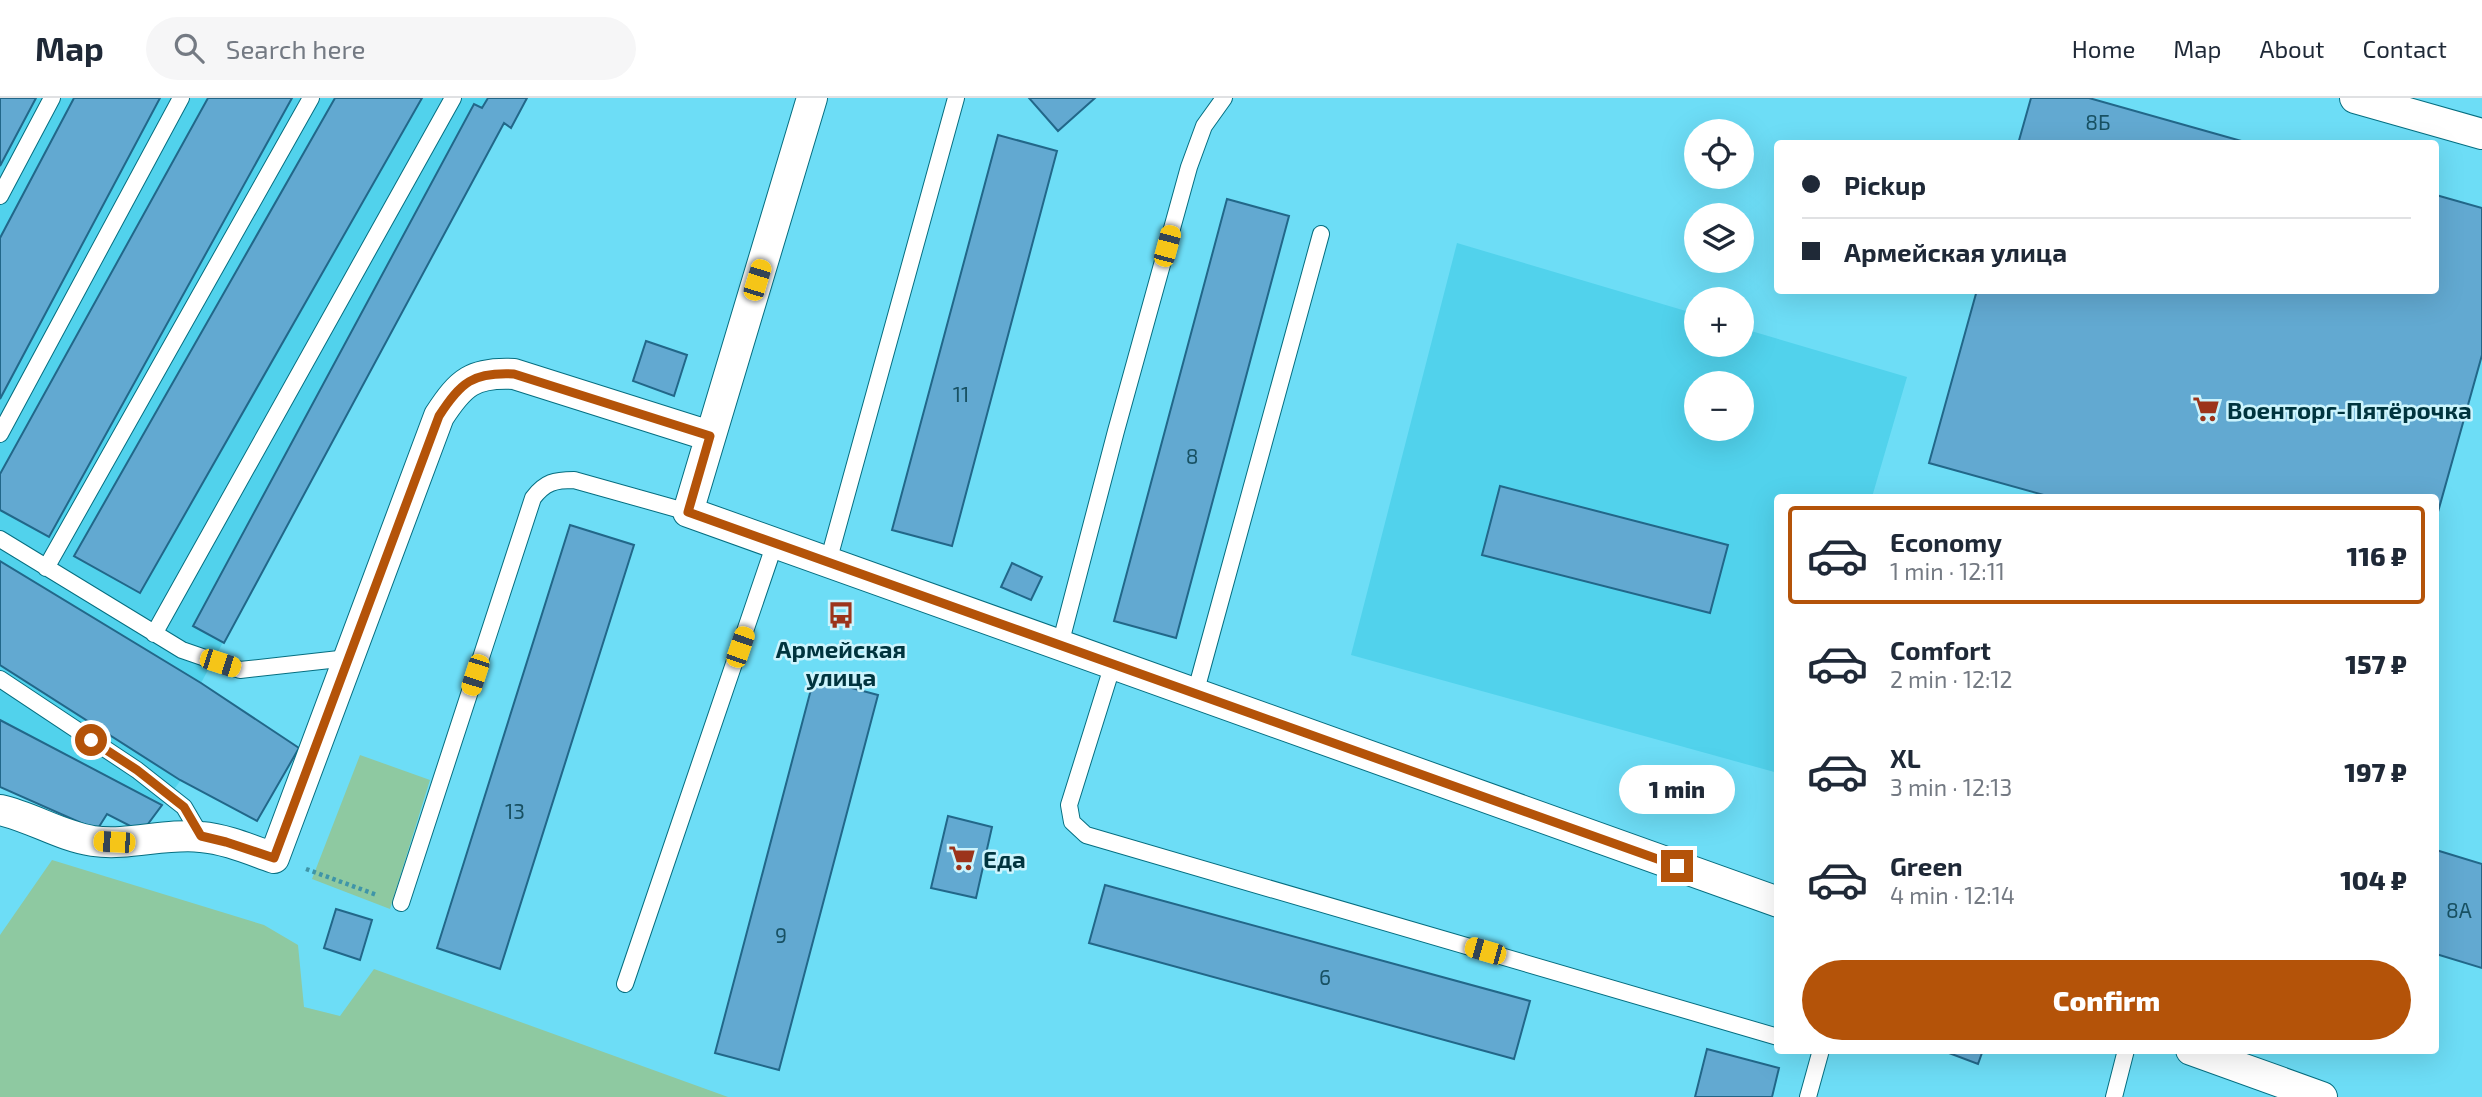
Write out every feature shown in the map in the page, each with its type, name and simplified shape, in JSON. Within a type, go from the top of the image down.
[{"type":"street","points":[[811,98],[688,512],[1774,901]]},
{"type":"street","points":[[2355,98],[2482,134]]},
{"type":"street","points":[[0,810],[92,841],[201,836],[274,858],[439,416],[454,393],[472,378],[495,373],[514,374],[710,436]]},
{"type":"street","points":[[2202,1054],[2322,1097]]},
{"type":"lane","points":[[0,196],[52,98]]},
{"type":"lane","points":[[0,434],[181,98]]},
{"type":"lane","points":[[46,568],[310,98]]},
{"type":"lane","points":[[154,634],[453,98]]},
{"type":"lane","points":[[828,562],[956,98]]},
{"type":"lane","points":[[1060,645],[1189,167],[1204,126],[1224,98]]},
{"type":"lane","points":[[1195,694],[1321,234]]},
{"type":"lane","points":[[401,903],[533,498],[542,486],[555,480],[574,480],[688,512]]},
{"type":"lane","points":[[0,539],[182,650],[240,670],[348,658]]},
{"type":"lane","points":[[625,984],[775,543]]},
{"type":"lane","points":[[1113,664],[1069,805],[1072,822],[1086,835],[1774,1036]]},
{"type":"lane","points":[[0,679],[146,778],[184,807],[201,836]]},
{"type":"lane","points":[[1808,1097],[1820,1054]]},
{"type":"lane","points":[[2114,1097],[2125,1054]]},
{"type":"path","points":[[274,858],[401,903]]},
{"type":"shaded area","points":[[0,98],[527,98],[511,128],[503,124],[201,683],[299,748],[257,821],[181,780],[142,832],[108,814],[97,830],[0,787]]},
{"type":"shaded area","points":[[1457,243],[1684,310],[1684,357],[1754,357],[1754,332],[1907,377],[1873,494],[1774,494],[1774,772],[1351,655]]},
{"type":"green space","points":[[360,755],[430,780],[390,909],[312,879]]},
{"type":"green space","points":[[52,860],[264,925],[298,945],[304,1007],[340,1016],[374,969],[728,1097],[0,1097],[0,935]]},
{"type":"building","points":[[0,98],[36,98],[0,166]]},
{"type":"building","points":[[74,98],[160,98],[0,399],[0,238]]},
{"type":"building","points":[[208,98],[292,98],[49,537],[0,510],[0,474]]},
{"type":"building","points":[[335,98],[422,98],[140,593],[74,556]]},
{"type":"building","points":[[488,98],[527,98],[511,128],[504,123],[224,643],[193,626],[474,104],[482,108]]},
{"type":"building","points":[[1029,98],[1095,98],[1058,131]]},
{"type":"building","points":[[2031,98],[2089,98],[2238,140],[2019,140]]},
{"type":"building","points":[[998,135],[1057,151],[952,546],[892,530]]},
{"type":"building","name":"Военторг-Пятёрочка","points":[[2439,196],[2482,208],[2482,355],[2439,508],[2439,494],[2040,494],[1929,463],[1976,294],[2439,294]]},
{"type":"building","points":[[1227,199],[1289,216],[1176,638],[1114,621]]},
{"type":"building","points":[[646,341],[687,355],[674,396],[633,381]]},
{"type":"building","points":[[1500,486],[1728,545],[1710,613],[1482,555]]},
{"type":"building","points":[[570,525],[634,545],[500,969],[437,948]]},
{"type":"building","points":[[0,561],[201,683],[299,748],[257,821],[180,780],[0,665]]},
{"type":"building","points":[[1012,563],[1042,577],[1031,600],[1001,587]]},
{"type":"building","points":[[814,678],[878,695],[779,1070],[715,1053]]},
{"type":"building","points":[[0,720],[162,805],[142,832],[107,814],[97,830],[0,787]]},
{"type":"building","name":"Еда","points":[[948,816],[992,827],[976,898],[931,888]]},
{"type":"building","points":[[2439,851],[2482,864],[2482,968],[2439,955]]},
{"type":"building","points":[[1105,885],[1530,1001],[1514,1059],[1089,943]]},
{"type":"building","points":[[336,909],[372,920],[360,960],[324,948]]},
{"type":"building","points":[[1707,1049],[1779,1068],[1772,1097],[1695,1097]]},
{"type":"building","points":[[1952,1054],[1982,1054],[1978,1064]]},
{"type":"place","name":"Военторг-Пятёрочка","points":[[2206,409]]},
{"type":"place","name":"Армейская улица","points":[[841,615]]},
{"type":"place","name":"Еда","points":[[962,858]]},
{"type":"route","points":[[91,740],[137,770],[184,807],[201,836],[274,858],[439,416],[454,393],[472,378],[495,373],[514,374],[710,436],[688,512],[1677,866]]}]
